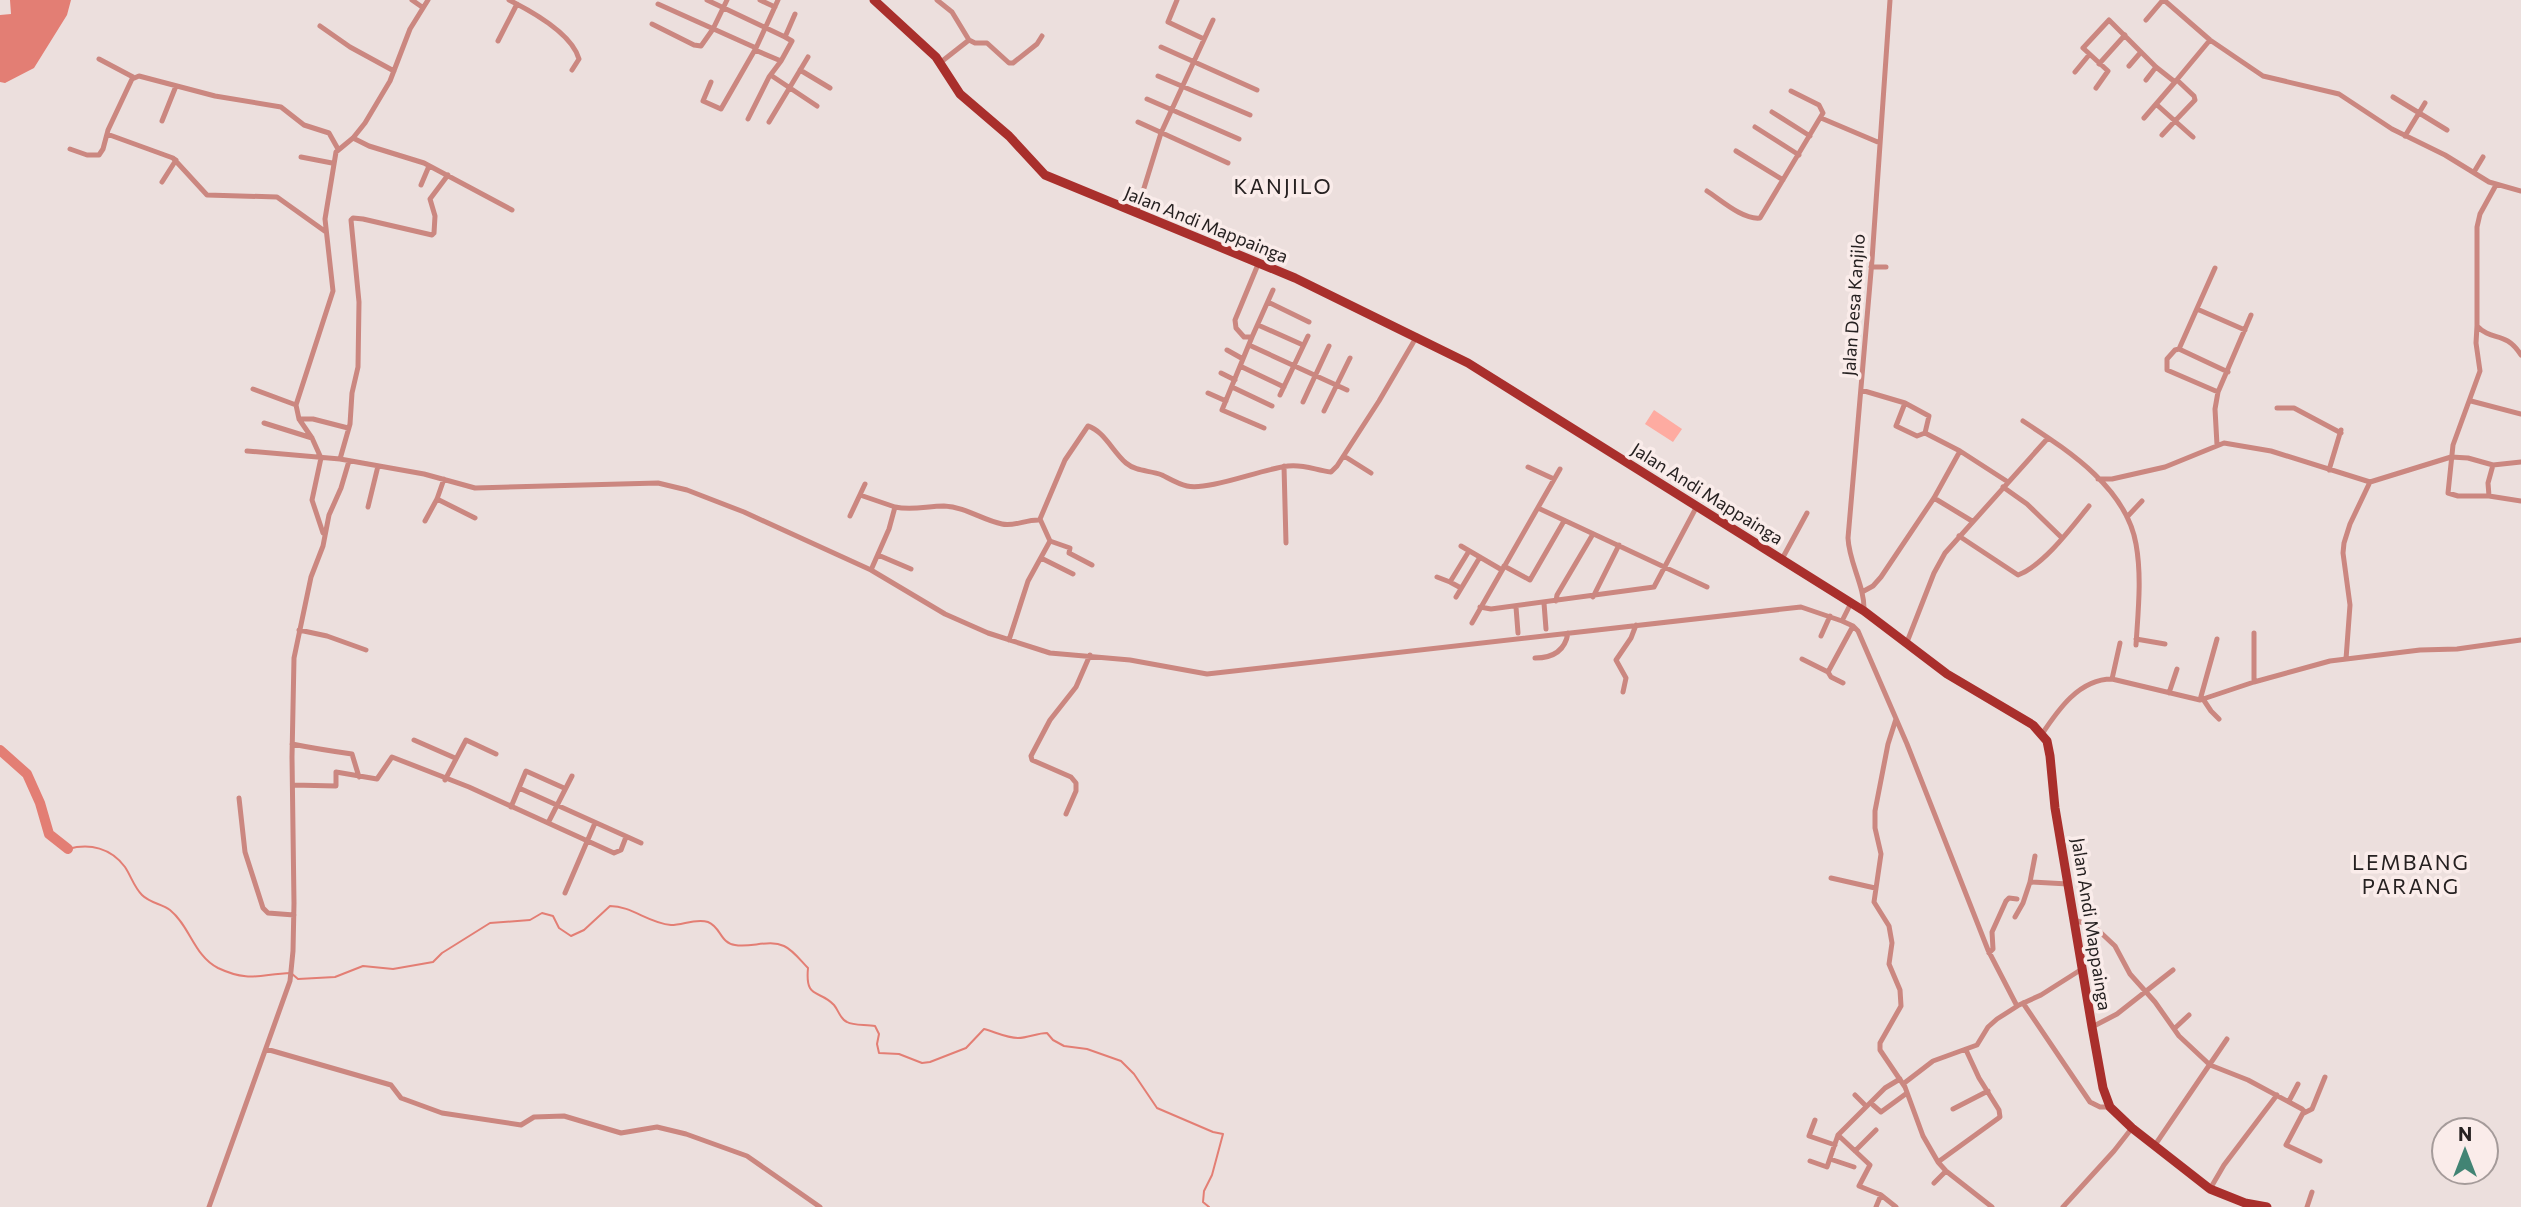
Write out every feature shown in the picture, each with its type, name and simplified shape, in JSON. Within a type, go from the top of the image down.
[{"type":"main road","name":"Jalan Andi Mappainga","points":[[874,0],[941,62],[960,94],[1009,136],[1045,175],[1259,262],[1417,336],[1474,366],[1864,611],[1947,674],[2010,710],[2042,734],[2050,756],[2082,969],[2103,1088],[2110,1107]]},
{"type":"main road","points":[[2110,1107],[2132,1128],[2210,1189],[2245,1203],[2267,1207]]},
{"type":"street","points":[[412,0],[422,8]]},
{"type":"street","points":[[324,534],[312,500],[321,458],[299,419],[296,405],[333,291],[326,232],[332,163],[338,149],[353,138],[365,123],[394,71],[410,29],[428,0]]},
{"type":"street","points":[[509,0],[549,24],[575,50],[579,59],[572,70]]},
{"type":"street","points":[[707,0],[792,41],[748,119]]},
{"type":"street","points":[[652,24],[698,46],[704,44],[727,0]]},
{"type":"street","points":[[760,0],[775,7]]},
{"type":"street","points":[[711,82],[703,101],[721,110],[755,49],[778,0]]},
{"type":"street","points":[[937,0],[958,19],[969,40],[987,43],[1013,63],[1037,44],[1042,36]]},
{"type":"street","points":[[1177,0],[1168,22],[1204,39]]},
{"type":"street","name":"Jalan Desa Kanjilo","points":[[1864,611],[1848,538],[1890,0]]},
{"type":"street","points":[[2146,20],[2163,0],[2210,40],[2263,76],[2340,94],[2404,136],[2496,184],[2521,191]]},
{"type":"street","points":[[498,41],[517,4]]},
{"type":"street","points":[[658,4],[781,61]]},
{"type":"street","points":[[785,37],[795,14]]},
{"type":"street","points":[[1136,214],[1161,133],[1213,20]]},
{"type":"street","points":[[2096,88],[2108,72],[2084,47],[2107,20],[2110,20],[2156,67],[2195,99],[2162,135]]},
{"type":"street","points":[[320,26],[350,47],[394,71]]},
{"type":"street","points":[[2099,64],[2125,35]]},
{"type":"street","points":[[941,62],[969,40]]},
{"type":"street","points":[[2144,118],[2210,40]]},
{"type":"street","points":[[1161,47],[1257,90]]},
{"type":"street","points":[[2129,66],[2141,52]]},
{"type":"street","points":[[2075,72],[2089,55]]},
{"type":"street","points":[[769,122],[808,57]]},
{"type":"street","points":[[99,59],[133,77],[142,76],[241,101],[281,107],[304,125],[329,133],[338,149]]},
{"type":"street","points":[[2146,80],[2156,67]]},
{"type":"street","points":[[800,70],[830,88]]},
{"type":"street","points":[[772,76],[817,106]]},
{"type":"street","points":[[1158,76],[1250,115]]},
{"type":"street","points":[[70,149],[87,155],[97,155],[102,151],[113,116],[133,77]]},
{"type":"street","points":[[162,121],[176,86]]},
{"type":"street","points":[[1707,191],[1755,219],[1760,218],[1821,118],[1822,108],[1791,92]]},
{"type":"street","points":[[2393,97],[2448,130]]},
{"type":"street","points":[[1147,99],[1239,139]]},
{"type":"street","points":[[2404,136],[2425,103]]},
{"type":"street","points":[[2156,104],[2193,137]]},
{"type":"street","points":[[1772,112],[1810,136]]},
{"type":"street","points":[[1821,118],[1880,143]]},
{"type":"street","points":[[1138,122],[1228,163]]},
{"type":"street","points":[[1755,127],[1798,155]]},
{"type":"street","points":[[107,134],[176,160],[207,195],[277,197],[326,232]]},
{"type":"street","points":[[353,138],[429,166],[512,210]]},
{"type":"street","points":[[1737,151],[1783,180]]},
{"type":"street","points":[[2474,172],[2483,157]]},
{"type":"street","points":[[301,158],[332,163]]},
{"type":"street","points":[[162,182],[176,160]]},
{"type":"street","points":[[421,185],[429,166]]},
{"type":"street","points":[[340,459],[352,414],[352,395],[358,368],[359,311],[351,220],[363,219],[432,235],[435,216],[430,199],[448,175]]},
{"type":"street","points":[[2496,184],[2480,214],[2477,227],[2476,342],[2480,371],[2471,401],[2457,430],[2447,489],[2449,494],[2521,501]]},
{"type":"street","points":[[1252,337],[1244,337],[1236,328],[1235,322],[1259,262]]},
{"type":"street","points":[[1871,267],[1886,267]]},
{"type":"street","points":[[2216,268],[2179,349],[2167,359],[2167,370],[2218,392]]},
{"type":"street","points":[[1264,428],[1222,410],[1273,290]]},
{"type":"street","points":[[1268,302],[1309,322]]},
{"type":"street","points":[[2197,309],[2245,330]]},
{"type":"street","points":[[2217,445],[2215,409],[2218,392],[2251,315]]},
{"type":"street","points":[[1258,325],[1303,345]]},
{"type":"street","points":[[2477,326],[2482,331],[2510,340],[2521,355]]},
{"type":"street","points":[[1280,395],[1308,336]]},
{"type":"street","points":[[1092,565],[1069,553],[1070,548],[1050,541],[1040,520],[1065,460],[1090,425],[1135,469],[1157,474],[1186,486],[1212,485],[1284,466],[1306,465],[1331,472],[1344,456],[1417,336]]},
{"type":"street","points":[[1249,345],[1347,390]]},
{"type":"street","points":[[1303,402],[1329,346]]},
{"type":"street","points":[[2179,349],[2228,372]]},
{"type":"street","points":[[1227,350],[1244,359]]},
{"type":"street","points":[[1324,411],[1350,358]]},
{"type":"street","points":[[1240,366],[1284,387]]},
{"type":"street","points":[[1221,373],[1235,380]]},
{"type":"street","points":[[1232,387],[1272,406]]},
{"type":"street","points":[[253,389],[296,405]]},
{"type":"street","points":[[1861,390],[1905,403],[1930,416],[1925,433]]},
{"type":"street","points":[[1208,393],[1226,401]]},
{"type":"street","points":[[2471,401],[2521,414]]},
{"type":"street","points":[[1905,403],[1896,426],[1917,436],[1925,433],[1960,451],[2005,484],[2062,538]]},
{"type":"street","points":[[2277,408],[2295,408],[2341,431],[2329,471]]},
{"type":"street","points":[[299,419],[348,428]]},
{"type":"street","points":[[2023,421],[2098,479],[2127,517],[2137,551],[2139,596],[2136,642],[2165,644]]},
{"type":"street","points":[[264,423],[312,438]]},
{"type":"street","points":[[1906,642],[1934,573],[1959,536],[2048,438]]},
{"type":"street","points":[[2098,479],[2112,479],[2165,467],[2217,445],[2232,444],[2264,449],[2370,482],[2451,457],[2468,458],[2493,465],[2520,465]]},
{"type":"street","points":[[247,451],[340,459],[444,479],[475,488],[665,484],[735,508],[871,570],[945,614],[1009,640],[1050,653],[1090,655],[1214,674],[1801,607],[1830,616],[1853,625],[1858,631],[1989,953],[2020,1004],[2090,1102],[2096,1106],[2110,1107]]},
{"type":"street","points":[[1861,592],[1873,586],[1881,577],[1934,498],[1960,451]]},
{"type":"street","points":[[1344,456],[1371,472]]},
{"type":"street","points":[[209,1207],[290,981],[294,915],[293,666],[311,577],[349,461]]},
{"type":"street","points":[[2489,496],[2488,482],[2493,465]]},
{"type":"street","points":[[368,507],[379,466]]},
{"type":"street","points":[[1284,466],[1286,543]]},
{"type":"street","points":[[1528,467],[1554,479]]},
{"type":"street","points":[[1472,623],[1560,469]]},
{"type":"street","points":[[425,521],[444,479]]},
{"type":"street","points":[[2346,659],[2350,605],[2344,543],[2370,482]]},
{"type":"street","points":[[850,516],[865,484]]},
{"type":"street","points":[[860,495],[909,510],[959,508],[1005,525],[1040,520]]},
{"type":"street","points":[[1934,498],[1972,522]]},
{"type":"street","points":[[437,499],[475,517]]},
{"type":"street","points":[[2127,517],[2142,501]]},
{"type":"street","points":[[1480,607],[1489,610],[1516,607],[1654,587],[1696,506]]},
{"type":"street","points":[[1959,536],[2018,575],[2029,569],[2062,538],[2089,506]]},
{"type":"street","points":[[871,570],[889,529],[895,507]]},
{"type":"street","points":[[1538,508],[1707,587]]},
{"type":"street","points":[[1783,559],[1807,513]]},
{"type":"street","points":[[1461,545],[1480,557],[1530,580],[1564,521]]},
{"type":"street","points":[[1556,601],[1592,534]]},
{"type":"street","points":[[1009,640],[1028,581],[1050,541]]},
{"type":"street","points":[[1593,597],[1619,545]]},
{"type":"street","points":[[1450,582],[1469,551]]},
{"type":"street","points":[[878,555],[911,569]]},
{"type":"street","points":[[1456,597],[1480,557]]},
{"type":"street","points":[[1041,558],[1073,574]]},
{"type":"street","points":[[1437,577],[1461,587]]},
{"type":"street","points":[[1544,603],[1546,629]]},
{"type":"street","points":[[1842,621],[1851,603]]},
{"type":"street","points":[[1516,607],[1518,633]]},
{"type":"street","points":[[1821,636],[1830,616]]},
{"type":"street","points":[[1623,692],[1626,678],[1616,660],[1631,638],[1636,625]]},
{"type":"street","points":[[1828,672],[1853,625]]},
{"type":"street","points":[[299,630],[327,636],[366,650]]},
{"type":"street","points":[[1535,658],[1548,658],[1556,654],[1565,645],[1568,633]]},
{"type":"street","points":[[2254,633],[2255,682]]},
{"type":"street","points":[[2202,700],[2217,639]]},
{"type":"street","points":[[2042,734],[2071,697],[2094,682],[2112,679],[2202,700],[2317,663],[2521,640]]},
{"type":"street","points":[[2112,679],[2120,643]]},
{"type":"street","points":[[1066,814],[1077,788],[1076,783],[1071,777],[1032,760],[1031,756],[1050,720],[1076,687],[1090,655]]},
{"type":"street","points":[[1802,659],[1843,683]]},
{"type":"street","points":[[2169,693],[2177,669]]},
{"type":"street","points":[[2202,700],[2219,719]]},
{"type":"street","points":[[1896,719],[1888,744],[1875,811],[1875,828],[1881,854],[1874,902],[1889,926],[1892,943],[1889,964],[1902,998],[1899,1012],[1880,1046],[1884,1058],[1901,1081],[1923,1136],[1938,1162],[1945,1171],[1992,1207]]},
{"type":"street","points":[[414,740],[455,758]]},
{"type":"street","points":[[445,780],[467,740],[496,754]]},
{"type":"street","points":[[292,744],[327,752],[352,754],[359,777]]},
{"type":"street","points":[[293,785],[336,786],[336,772],[377,779],[392,757],[469,788],[614,853],[622,847],[626,837]]},
{"type":"street","points":[[511,807],[527,771],[564,788]]},
{"type":"street","points":[[548,823],[572,776]]},
{"type":"street","points":[[519,788],[641,843]]},
{"type":"street","points":[[239,798],[245,852],[263,908],[268,913],[294,915]]},
{"type":"street","points":[[565,893],[595,823]]},
{"type":"street","points":[[2015,917],[2030,882],[2035,856]]},
{"type":"street","points":[[1831,878],[1875,888]]},
{"type":"street","points":[[2030,882],[2068,884]]},
{"type":"street","points":[[1989,953],[1993,949],[1992,933],[2006,901],[2009,898],[2017,899]]},
{"type":"street","points":[[2074,920],[2092,926],[2115,946],[2130,974],[2174,1029],[2210,1065],[2248,1080],[2302,1108],[2304,1113]]},
{"type":"street","points":[[1810,1161],[1827,1167],[1839,1135],[1885,1088],[1930,1063],[1977,1045],[1989,1027],[2020,1004],[2041,995],[2082,969]]},
{"type":"street","points":[[2092,1027],[2117,1014],[2173,970]]},
{"type":"street","points":[[2174,1029],[2189,1015]]},
{"type":"street","points":[[2155,1145],[2227,1039]]},
{"type":"street","points":[[266,1049],[391,1085],[401,1098],[446,1114],[521,1125],[534,1116],[564,1116],[621,1133],[657,1127],[687,1134],[747,1156],[820,1207]]},
{"type":"street","points":[[1938,1162],[2000,1117],[1999,1110],[1979,1078],[1966,1050]]},
{"type":"street","points":[[2320,1161],[2286,1145],[2304,1113],[2312,1109],[2325,1077]]},
{"type":"street","points":[[2289,1101],[2298,1084]]},
{"type":"street","points":[[1953,1109],[1988,1091]]},
{"type":"street","points":[[1855,1095],[1881,1112],[1907,1093]]},
{"type":"street","points":[[2210,1189],[2224,1165],[2277,1095]]},
{"type":"street","points":[[1815,1120],[1809,1136],[1835,1145]]},
{"type":"street","points":[[2063,1207],[2132,1128]]},
{"type":"street","points":[[1855,1151],[1876,1130]]},
{"type":"street","points":[[1839,1135],[1870,1165],[1859,1186],[1881,1195],[1895,1207]]},
{"type":"street","points":[[1830,1159],[1854,1167]]},
{"type":"street","points":[[1934,1183],[1945,1171]]},
{"type":"street","points":[[2307,1207],[2312,1192]]},
{"type":"street","points":[[1876,1207],[1881,1195]]},
{"type":"shaded area","points":[[10,0],[71,0],[67,15],[34,68],[5,83],[0,82],[0,15],[11,14]]},
{"type":"shaded area","points":[[1654,410],[1682,429],[1673,442],[1645,424]]},
{"type":"waterway","points":[[0,750],[27,774],[40,803],[49,834],[68,849]]},
{"type":"waterway","points":[[68,849],[92,847],[113,855],[125,867],[142,895],[167,908],[177,917],[210,963],[229,973],[247,976],[291,973],[298,979],[335,977],[363,966],[393,969],[433,962],[442,953],[490,923],[530,920],[542,913],[553,916],[559,928],[571,936],[584,930],[610,906],[626,909],[663,924],[708,922],[716,927],[730,944],[741,946],[772,943],[791,950],[808,968],[809,985],[814,993],[834,1005],[845,1021],[875,1026],[879,1034],[879,1053],[899,1054],[922,1063],[930,1062],[966,1048],[984,1029],[1014,1038],[1047,1033],[1064,1046],[1087,1049],[1121,1061],[1134,1074],[1157,1108],[1223,1134],[1212,1175],[1204,1191],[1203,1202],[1209,1207]]},
{"type":"district","name":"KANJILO","points":[[1283,187]]},
{"type":"district","name":"LEMBANG PARANG","points":[[2411,875]]}]
